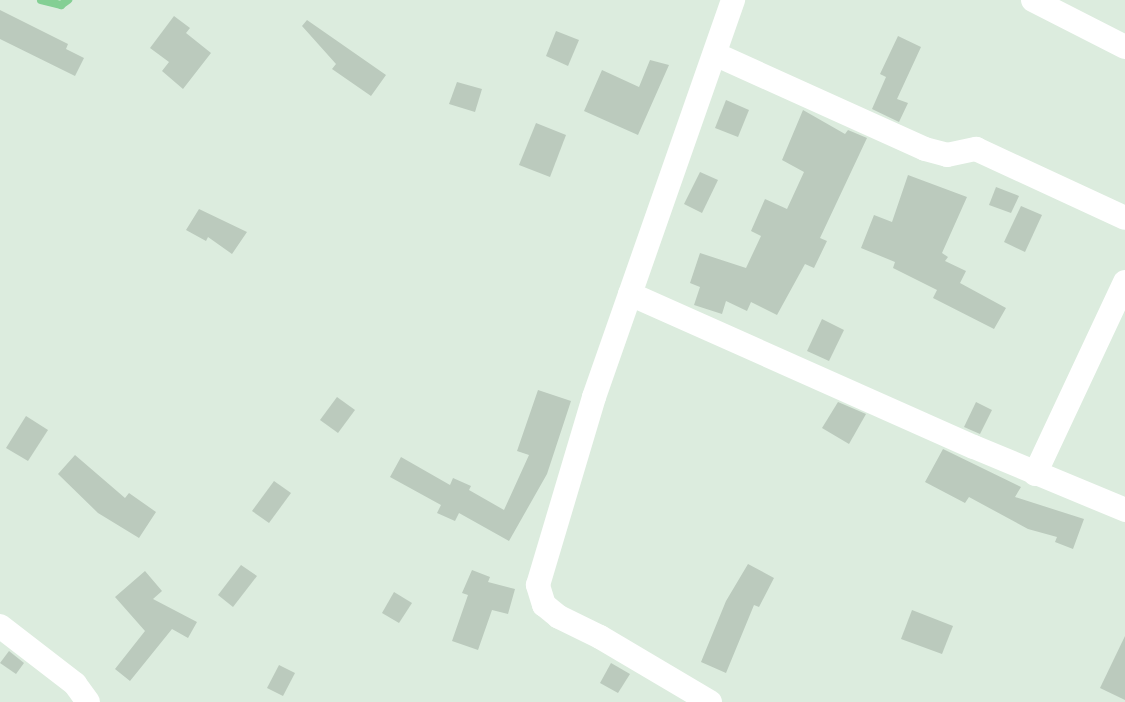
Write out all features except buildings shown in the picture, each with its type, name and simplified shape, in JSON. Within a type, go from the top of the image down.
[{"type":"street","points":[[696,699],[600,636],[559,618],[544,605],[538,585],[579,458],[594,397],[717,55],[733,0]]},
{"type":"street","points":[[1033,0],[1125,47]]},
{"type":"street","points":[[717,55],[925,149],[947,155],[976,149],[1125,218]]},
{"type":"street","points":[[1035,474],[1125,282]]},
{"type":"street","points":[[630,294],[1035,474],[1125,510]]},
{"type":"street","points":[[0,626],[75,684],[88,702]]},
{"type":"waterway","points":[[41,0],[61,5],[68,0]]}]
